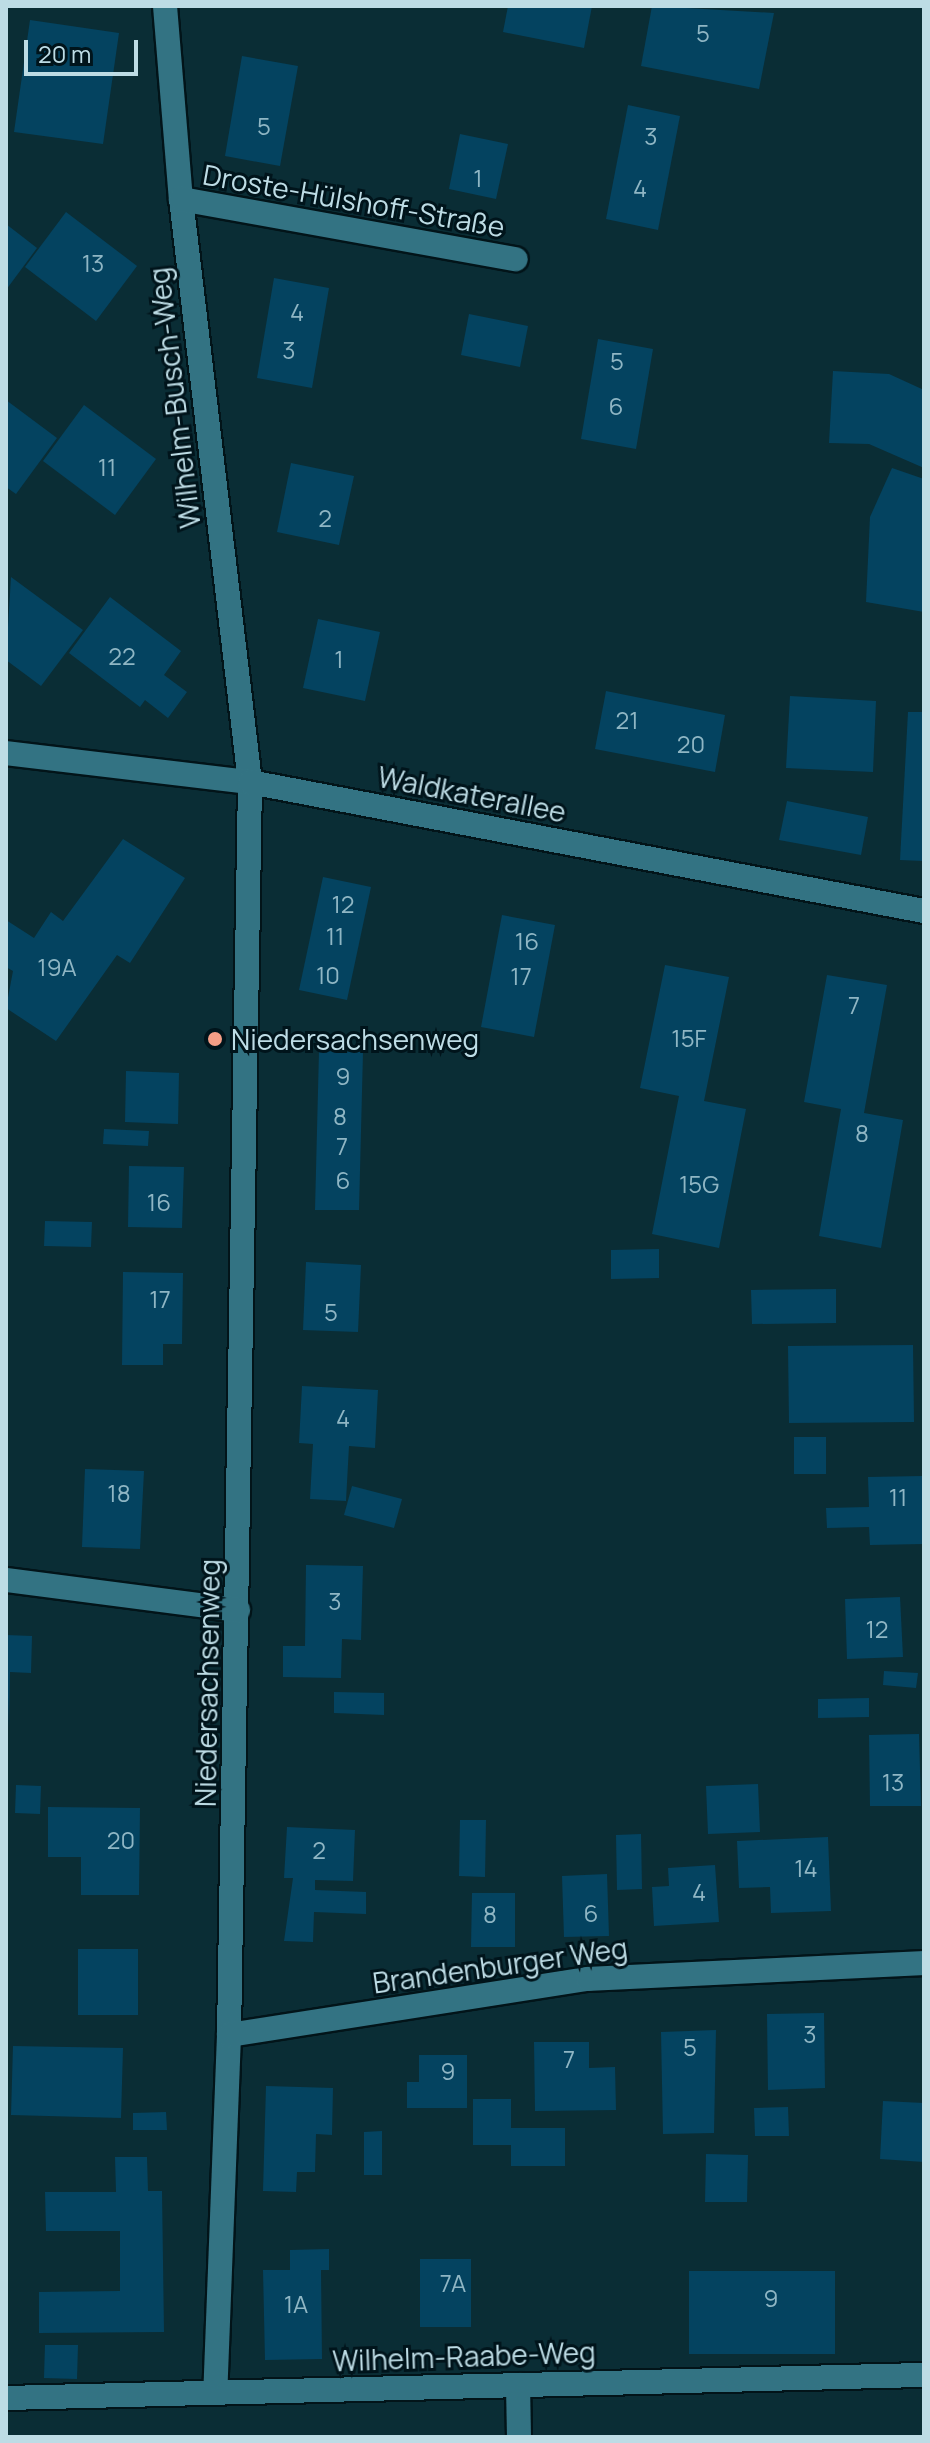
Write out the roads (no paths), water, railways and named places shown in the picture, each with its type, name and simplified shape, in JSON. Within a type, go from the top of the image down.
[{"type":"street","name":"Wilhelm-Busch-Weg","points":[[165,6],[181,199],[250,782]]},
{"type":"street","name":"Droste-Hülshoff-Straße","points":[[181,199],[516,259]]},
{"type":"street","name":"Waldkaterallee","points":[[6,753],[250,782],[924,911]]},
{"type":"street","name":"Niedersachsenweg","points":[[215,2393],[229,2035],[250,782]]},
{"type":"street","points":[[6,1580],[238,1610]]},
{"type":"street","name":"Brandenburger Weg","points":[[229,2035],[588,1979],[924,1963]]},
{"type":"street","name":"Wilhelm-Raabe-Weg","points":[[6,2398],[924,2375]]},
{"type":"street","points":[[518,2385],[519,2437]]},
{"type":"place","name":"Niedersachsenweg","points":[[215,1039]]}]
